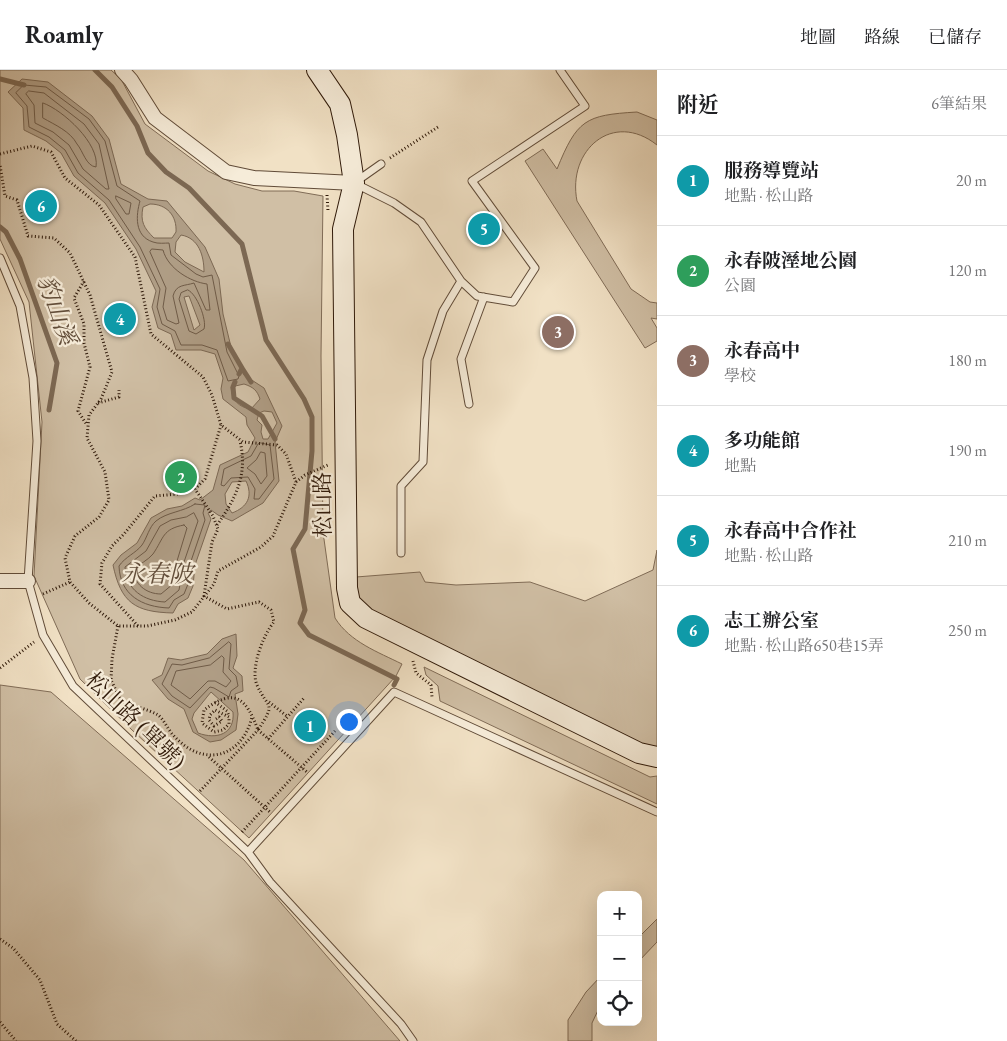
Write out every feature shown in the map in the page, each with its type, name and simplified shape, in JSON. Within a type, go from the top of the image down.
[{"type":"street","points":[[122,70],[131,80],[155,118],[226,172],[254,178],[354,183]]},
{"type":"street","name":"松山路","points":[[317,70],[340,104],[354,183],[343,229],[347,588],[350,603],[366,618],[639,753],[657,758]]},
{"type":"street","points":[[0,581],[28,581]]},
{"type":"lane","points":[[381,164],[354,183],[394,203],[421,222],[461,281],[477,296],[513,302],[535,268],[472,180],[585,106],[560,70]]},
{"type":"lane","name":"松山路 (單號)","points":[[0,258],[20,306],[33,378],[37,441],[28,581],[43,635],[73,686],[248,852],[270,882],[401,1024],[412,1041]]},
{"type":"lane","points":[[401,553],[401,486],[423,462],[427,360],[443,311],[461,281]]},
{"type":"lane","points":[[469,404],[461,359],[484,298]]},
{"type":"lane","points":[[248,852],[394,692],[657,812]]},
{"type":"path","points":[[381,164],[438,127]]},
{"type":"path","points":[[0,154],[32,146],[51,152],[65,178],[99,205],[135,257],[151,334],[203,377],[212,394],[221,425],[205,479],[195,489],[213,516],[218,529],[212,542],[204,596]]},
{"type":"path","points":[[0,165],[5,196],[17,200],[28,236],[54,238],[70,253],[84,281],[112,372],[97,404],[89,415],[87,438],[105,472],[109,500],[99,517],[75,536],[65,558],[70,582],[89,603],[118,626],[138,626],[175,620],[192,612],[214,584],[218,571],[261,547],[273,536],[296,482],[326,466]]},
{"type":"path","points":[[84,281],[74,298],[84,324],[84,343],[90,367],[78,411],[88,426]]},
{"type":"path","points":[[97,404],[119,397],[119,390]]},
{"type":"path","points":[[221,425],[241,441],[277,445],[286,454],[296,482]]},
{"type":"path","points":[[217,526],[232,504],[242,476],[241,441]]},
{"type":"path","points":[[138,626],[100,584],[102,563],[112,546],[155,496],[178,494],[198,486]]},
{"type":"path","points":[[33,598],[70,582]]},
{"type":"path","points":[[204,596],[227,610],[260,602],[271,610],[274,622],[265,633],[257,661],[256,684],[269,702],[288,717]]},
{"type":"path","points":[[118,626],[112,659],[111,680],[121,701],[158,715],[174,737],[192,752],[208,756],[228,752],[249,732],[253,716]]},
{"type":"path","points":[[0,668],[43,635]]},
{"type":"path","points":[[413,658],[416,673],[432,686],[432,709]]},
{"type":"path","points":[[216,701],[227,711],[229,724],[223,730],[214,732],[202,723],[204,710],[216,701],[231,697],[239,699],[248,705],[258,730],[315,780]]},
{"type":"path","points":[[268,739],[305,697]]},
{"type":"path","points":[[193,800],[258,730],[269,714],[269,702]]},
{"type":"path","points":[[216,719],[219,717],[222,721],[214,726],[209,720],[210,715],[215,710],[229,717]]},
{"type":"path","points":[[235,839],[335,731]]},
{"type":"path","points":[[208,756],[278,820]]},
{"type":"path","points":[[0,939],[13,948],[40,980],[57,1024],[76,1041]]},
{"type":"path","points":[[0,1022],[16,1041]]},
{"type":"shaded area","points":[[0,70],[111,70],[121,79],[145,124],[208,171],[235,184],[262,191],[294,191],[323,196],[321,356],[323,532],[335,618],[348,634],[356,640],[402,664],[396,676],[249,838],[132,730],[80,679],[34,576],[42,422],[29,302],[0,239]]},
{"type":"shaded area","points":[[637,112],[657,120],[657,145],[641,135],[625,132],[610,134],[597,141],[586,152],[579,166],[576,183],[577,201],[631,289],[650,302],[657,303],[657,319],[651,318],[657,328],[657,341],[645,348],[525,161],[543,149],[557,169],[577,130],[585,123],[605,115]]},
{"type":"shaded area","points":[[657,550],[657,751],[367,614],[357,597],[356,577],[420,572],[425,582],[456,585],[530,582],[585,601],[653,570]]},
{"type":"shaded area","points":[[424,667],[650,777],[657,776],[657,804],[440,701],[438,686],[426,675]]},
{"type":"shaded area","points":[[0,685],[51,692],[244,860],[400,1041],[0,1041]]},
{"type":"shaded area","points":[[657,919],[657,942],[642,958],[642,936]]},
{"type":"shaded area","points":[[597,980],[597,1012],[592,1023],[592,1041],[568,1041],[568,1020],[586,992]]},
{"type":"water","name":"永春陂","points":[[22,79],[48,82],[92,116],[109,139],[121,184],[148,199],[167,201],[205,247],[219,279],[223,314],[232,351],[244,375],[264,388],[282,426],[275,442],[279,481],[263,503],[232,521],[211,510],[208,513],[211,519],[195,565],[193,586],[188,598],[178,604],[173,613],[149,610],[132,603],[125,597],[120,588],[113,565],[121,555],[137,543],[151,518],[167,509],[182,506],[195,498],[200,500],[213,490],[220,465],[248,452],[255,438],[247,425],[246,417],[223,399],[221,389],[223,378],[215,354],[201,350],[176,350],[171,334],[158,328],[152,307],[156,291],[136,249],[105,203],[74,176],[61,153],[46,141],[24,130],[23,108],[8,92]],"holes":[[[150,204],[156,205],[170,212],[176,226],[176,232],[172,238],[154,238],[145,228],[143,207]],[[181,235],[192,240],[201,254],[204,272],[185,262],[175,252],[176,242]],[[189,296],[200,325],[194,330],[184,297]],[[247,385],[256,391],[260,399],[251,409],[243,407],[234,399],[231,387]],[[264,411],[272,412],[277,423],[268,439],[263,439],[262,425],[257,420],[259,413]],[[246,481],[249,496],[242,508],[232,513],[226,504],[225,494],[232,482]]]},
{"type":"water","points":[[236,634],[237,656],[233,668],[242,676],[243,691],[235,694],[238,714],[236,730],[221,740],[210,742],[193,732],[184,709],[168,699],[152,680],[162,675],[168,658],[181,660],[207,654],[222,639]],"holes":[[[211,692],[233,712],[231,726],[228,730],[218,735],[212,736],[198,733],[192,719],[194,713]]]},
{"type":"waterway","points":[[95,70],[112,87],[137,126],[148,153],[166,172],[189,188],[242,244],[266,340],[304,399],[312,417],[312,451],[305,529],[293,549],[305,610],[300,623],[309,635],[397,679],[394,685]]},
{"type":"waterway","points":[[0,79],[24,85]]},
{"type":"waterway","name":"豹山溪","points":[[0,227],[6,232],[20,259],[57,363],[49,410]]},
{"type":"waterway","points":[[228,344],[242,368],[239,374]]},
{"type":"waterway","points":[[242,368],[251,382]]},
{"type":"waterway","points":[[235,382],[233,387],[234,398],[262,416],[275,439]]},
{"type":"place","name":"志工辦公室","points":[[41,206]]},
{"type":"place","name":"永春高中合作社","points":[[484,229]]},
{"type":"place","name":"多功能館","points":[[120,319]]},
{"type":"place","name":"永春高中","points":[[558,332]]},
{"type":"place","name":"永春陂溼地公園","points":[[181,477]]},
{"type":"place","name":"服務導覽站","points":[[310,726]]}]
